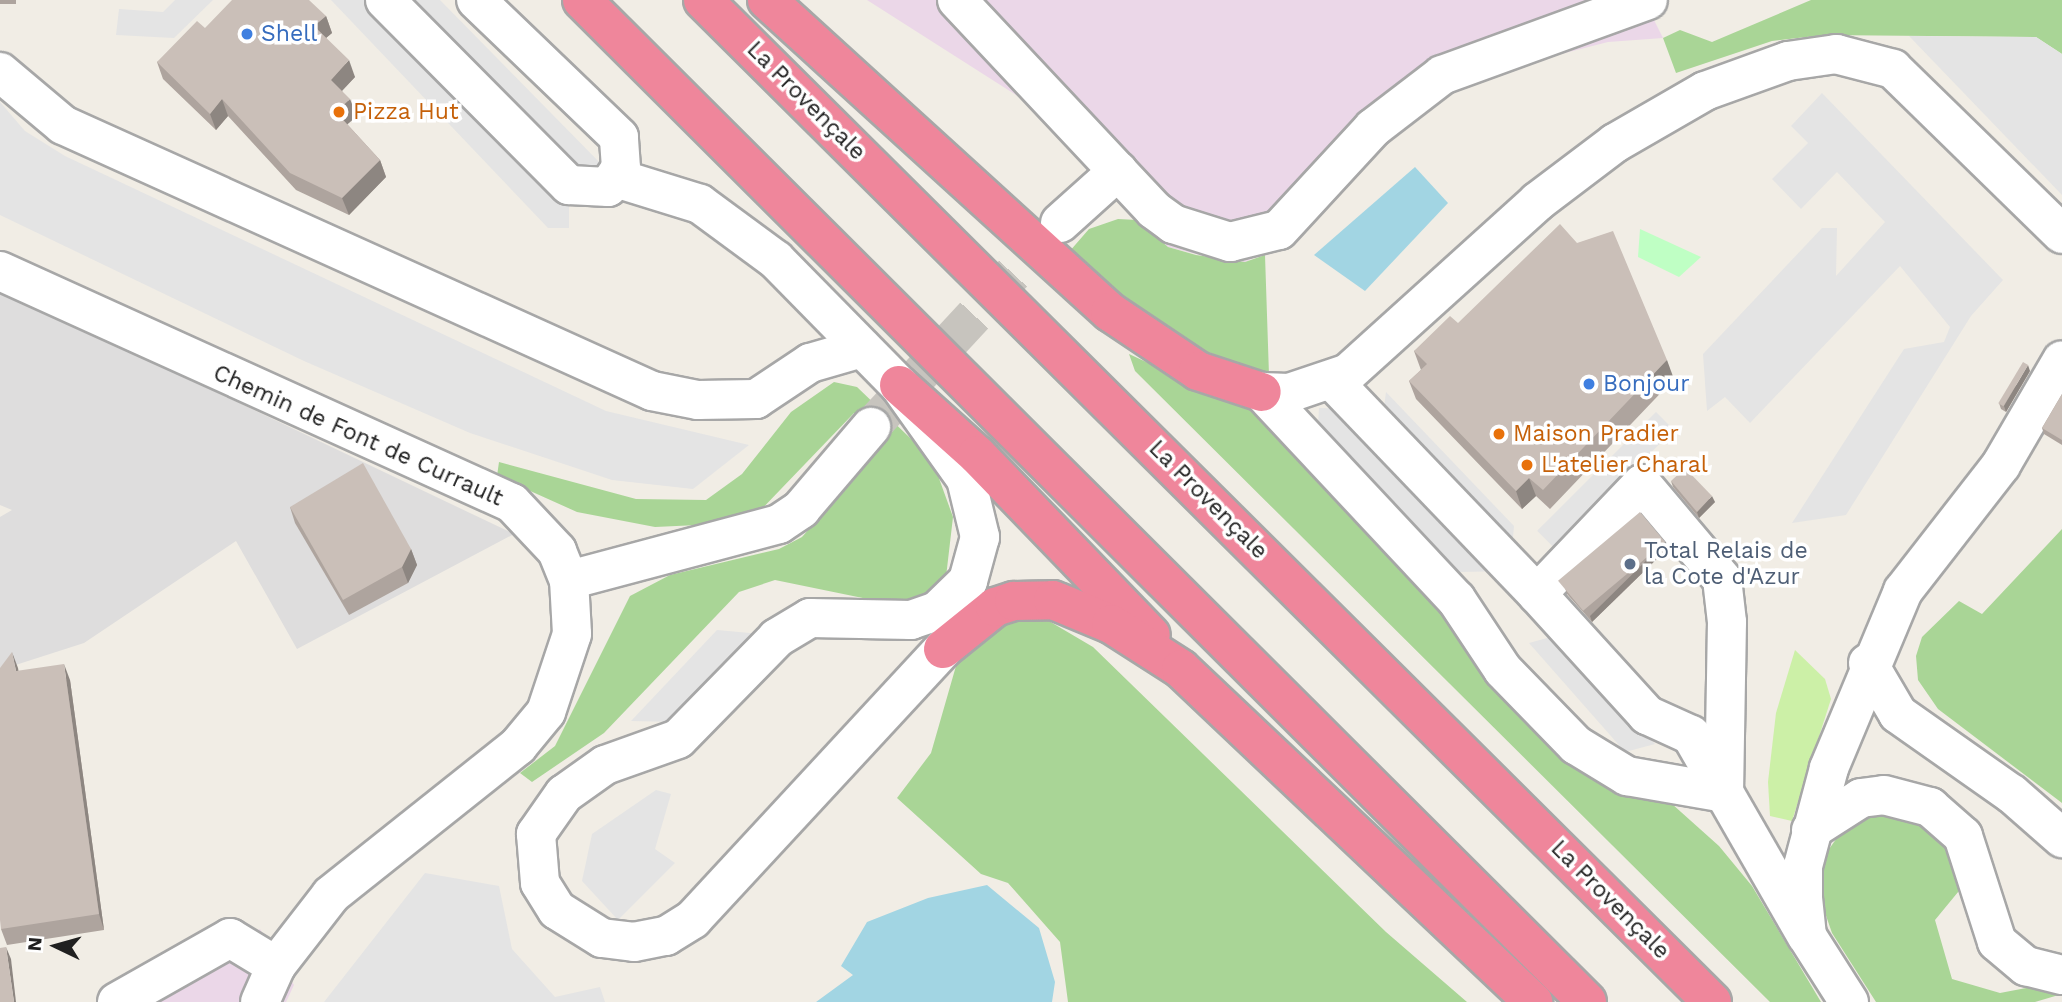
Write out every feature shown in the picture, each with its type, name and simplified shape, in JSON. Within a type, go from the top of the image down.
[{"type":"highway","points":[[582,0],[1587,1002]]},
{"type":"highway","name":"La Provençale","points":[[703,0],[1712,1002]]},
{"type":"highway","points":[[767,0],[1110,312],[1198,371],[1262,392]]},
{"type":"highway","points":[[900,385],[977,455],[1181,669],[1533,1002]]},
{"type":"highway","points":[[943,649],[995,607],[1033,598],[1111,624],[1181,669]]},
{"type":"street","points":[[386,0],[569,185],[596,191],[616,178]]},
{"type":"street","points":[[477,0],[618,137],[616,178]]},
{"type":"street","points":[[957,0],[1118,171],[1172,224],[1211,238],[1251,241],[1279,230],[1373,128],[1442,75],[1648,0]]},
{"type":"street","points":[[1262,392],[1289,393],[1332,380],[1370,357],[1537,202],[1615,143],[1682,101],[1788,61],[1836,54],[1894,69],[2062,234]]},
{"type":"street","points":[[0,72],[63,125],[652,391],[698,400],[756,399],[810,363],[862,348]]},
{"type":"street","points":[[1060,223],[1118,171]]},
{"type":"street","points":[[616,178],[700,204],[776,260],[900,385],[967,479],[980,537],[968,581],[937,611],[911,620],[840,615],[790,628],[678,739],[605,765],[564,794],[536,834],[540,883],[558,910],[602,938],[634,942],[666,936],[700,912],[943,649]]},
{"type":"street","name":"Chemin de Font de Currault","points":[[0,271],[513,503],[557,551],[569,580],[572,634],[545,712],[518,746],[331,895],[276,967],[260,1002]]},
{"type":"street","points":[[1807,936],[1803,866],[1811,830],[1868,663],[1903,591],[2001,464],[2062,360]]},
{"type":"street","points":[[1332,380],[1647,715],[1691,735],[1807,936],[1849,1002]]},
{"type":"street","points":[[1262,392],[1455,599],[1503,670],[1577,744],[1628,776],[1724,793]]},
{"type":"street","points":[[569,580],[779,524],[802,509],[871,427]]},
{"type":"street","points":[[1536,594],[1642,484],[1722,579],[1727,622],[1724,793]]},
{"type":"street","points":[[1868,663],[1898,715],[2012,794],[2062,838]]},
{"type":"street","points":[[1811,830],[1861,799],[1884,795],[1930,807],[1963,836],[1997,942],[2026,966],[2062,975]]},
{"type":"street","points":[[117,1002],[230,938],[276,967]]},
{"type":"shaded area","points":[[175,0],[213,0],[174,38],[116,35],[119,9],[163,12]]},
{"type":"shaded area","points":[[331,0],[440,0],[606,169],[569,169],[569,228],[548,228]]},
{"type":"shaded area","points":[[867,0],[1644,0],[1663,38],[1608,42],[1468,78],[1405,125],[1300,236],[1245,262],[1224,261],[1168,247],[1151,235],[1052,118]]},
{"type":"shaded area","points":[[1909,36],[2036,37],[2062,54],[2062,195]]},
{"type":"shaded area","points":[[1822,93],[2003,280],[1971,316],[1846,515],[1792,523],[1904,349],[1944,342],[1950,327],[1900,266],[1750,423],[1725,397],[1707,411],[1703,354],[1822,228],[1837,228],[1836,276],[1885,222],[1837,172],[1801,209],[1772,179],[1808,143],[1791,126]]},
{"type":"shaded area","points":[[0,102],[25,131],[65,156],[606,411],[749,445],[693,489],[612,480],[470,433],[304,361],[0,215]]},
{"type":"shaded area","points":[[0,289],[514,534],[297,649],[236,541],[84,643],[0,670],[0,517],[12,510],[0,505]]},
{"type":"shaded area","points":[[1386,392],[1514,526],[1510,571],[1459,572],[1318,425],[1319,408],[1358,409],[1381,430]]},
{"type":"shaded area","points":[[1656,412],[1674,430],[1555,548],[1537,531]]},
{"type":"shaded area","points":[[717,630],[761,634],[677,722],[631,721]]},
{"type":"shaded area","points":[[1558,635],[1655,744],[1625,752],[1529,643]]},
{"type":"shaded area","points":[[656,790],[671,794],[655,849],[675,863],[618,920],[582,881],[592,834]]},
{"type":"shaded area","points":[[425,873],[499,886],[512,949],[555,997],[600,987],[605,1002],[324,1002]]},
{"type":"shaded area","points":[[260,929],[294,985],[286,1002],[145,1002]]},
{"type":"green space","points":[[1811,0],[2062,0],[2062,54],[2036,37],[1824,35],[1772,41],[1676,73],[1663,38],[1680,30],[1712,42]]},
{"type":"green space","points":[[1118,219],[1137,220],[1168,247],[1196,255],[1245,262],[1265,255],[1269,375],[1163,335],[1069,252],[1089,229]]},
{"type":"green space","points":[[1640,229],[1701,257],[1679,277],[1638,257]]},
{"type":"green space","points":[[1129,354],[1267,418],[1434,591],[1719,846],[1752,886],[1821,1002],[1770,1002],[1135,371]]},
{"type":"green space","points":[[834,382],[857,387],[932,459],[953,517],[946,577],[929,598],[892,604],[775,580],[739,592],[604,733],[532,782],[520,773],[555,746],[630,596],[670,575],[779,549],[802,537],[887,441],[854,413],[759,512],[719,524],[655,527],[577,512],[497,476],[499,462],[636,499],[706,500],[742,474],[791,412]]},
{"type":"green space","points":[[2062,529],[2062,803],[1938,709],[1918,680],[1916,656],[1922,637],[1959,601],[1982,614]]},
{"type":"green space","points":[[1037,614],[1093,647],[1386,932],[1467,1002],[1068,1002],[1060,942],[1008,883],[981,874],[897,798],[931,753],[958,659],[991,626]]},
{"type":"green space","points":[[1795,650],[1825,679],[1831,699],[1792,821],[1770,816],[1768,782],[1776,713]]},
{"type":"green space","points":[[1886,815],[1929,827],[1944,841],[1963,886],[1935,920],[1952,979],[2000,993],[2036,986],[2062,994],[2035,1002],[1876,1002],[1832,933],[1822,904],[1822,859],[1839,835],[1864,818]]},
{"type":"water","points":[[1415,167],[1448,203],[1365,291],[1314,255]]},
{"type":"water","points":[[987,885],[1039,928],[1055,982],[1052,1002],[816,1002],[853,975],[841,966],[867,922],[928,898]]},
{"type":"building","points":[[232,0],[309,0],[326,16],[314,26],[349,60],[331,80],[350,99],[336,112],[380,160],[342,198],[290,173],[222,99],[210,114],[157,62],[197,21],[205,28]]},
{"type":"building","points":[[1560,224],[1577,243],[1613,231],[1667,360],[1543,490],[1529,478],[1516,491],[1409,381],[1427,364],[1414,351],[1450,316],[1458,323]]},
{"type":"building","points":[[2023,362],[2028,365],[2003,406],[1998,403]]},
{"type":"building","points":[[2062,394],[2062,440],[2042,428]]},
{"type":"building","points":[[363,463],[411,549],[402,567],[343,600],[290,507]]},
{"type":"building","points":[[1685,468],[1712,496],[1697,512],[1671,481]]},
{"type":"building","points":[[1640,512],[1665,542],[1583,611],[1558,581]]},
{"type":"building","points":[[12,652],[16,671],[64,664],[99,914],[1,929],[0,668]]},
{"type":"building","points":[[6,947],[14,1002],[0,1002],[0,948]]},
{"type":"tunnel","points":[[871,427],[1060,223]]},
{"type":"place","name":"Shell","points":[[247,34]]},
{"type":"place","name":"Pizza Hut","points":[[339,112]]},
{"type":"place","name":"Bonjour","points":[[1589,384]]},
{"type":"place","name":"Maison Pradier","points":[[1499,434]]},
{"type":"place","name":"L'atelier Charal","points":[[1527,465]]},
{"type":"place","name":"Total Relais de la Cote d'Azur","points":[[1630,564]]}]
